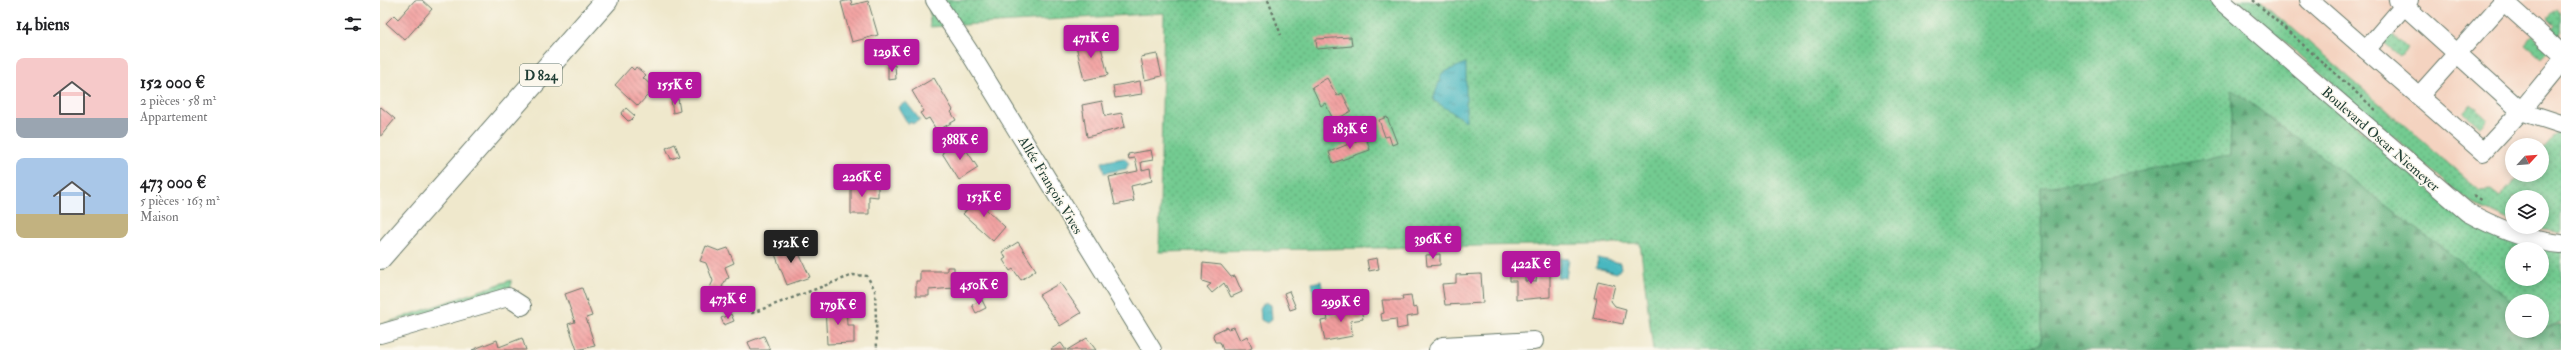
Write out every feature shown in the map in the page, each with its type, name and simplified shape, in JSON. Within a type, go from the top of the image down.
[{"type":"main road","name":"D 824","points":[[380,258],[607,0]]},
{"type":"street","name":"Allée François Vives","points":[[935,0],[968,50],[1152,350]]},
{"type":"street","name":"Boulevard Oscar Niemeyer","points":[[2220,0],[2467,212],[2490,225],[2521,236],[2561,244]]},
{"type":"street","points":[[2309,0],[2483,152],[2521,111],[2561,62]]},
{"type":"street","points":[[2419,96],[2503,1],[2561,54]]},
{"type":"street","points":[[2366,50],[2403,2],[2457,54],[2521,111],[2561,124]]},
{"type":"street","points":[[380,334],[508,298],[522,306]]},
{"type":"street","points":[[1438,350],[1443,346],[1534,341]]},
{"type":"path","points":[[1268,0],[1280,35]]},
{"type":"path","points":[[2254,0],[2381,115]]},
{"type":"path","points":[[2469,192],[2489,204]]},
{"type":"path","points":[[732,299],[752,313],[853,275],[867,276],[875,290],[877,350]]},
{"type":"shaded area","points":[[2187,0],[2561,0],[2561,257],[2549,252],[2549,242],[2506,242]]},
{"type":"green space","points":[[929,0],[2213,0],[2442,201],[2505,226],[2505,234],[2524,234],[2544,242],[2505,242],[2505,286],[2549,286],[2549,244],[2561,249],[2561,322],[2549,326],[2549,294],[2505,294],[2505,296],[2232,89],[2230,155],[2041,189],[2042,345],[1998,350],[1653,350],[1640,243],[1159,252],[1164,13],[930,27]]},
{"type":"green space","points":[[2237,0],[2260,0],[2480,191],[2491,190],[2500,197],[2505,192],[2505,218],[2475,205],[2459,194]]},
{"type":"green space","points":[[2556,10],[2560,13],[2561,20],[2557,41],[2548,34],[2555,26],[2547,18]]},
{"type":"green space","points":[[2390,32],[2407,48],[2400,56],[2382,41]]},
{"type":"green space","points":[[2532,35],[2549,50],[2541,58],[2525,44]]},
{"type":"green space","points":[[2232,89],[2505,296],[2505,338],[2549,338],[2549,327],[2561,324],[2561,350],[1998,350],[2042,344],[2041,188],[2230,155]]},
{"type":"green space","points":[[2471,104],[2488,119],[2480,127],[2464,113]]},
{"type":"green space","points":[[2556,134],[2561,135],[2561,233],[2549,231],[2549,190],[2506,190],[2514,182],[2549,182],[2549,142]]},
{"type":"green space","points":[[511,280],[511,288],[503,295],[380,325]]},
{"type":"water","points":[[1466,63],[1466,121],[1433,100],[1442,73]]},
{"type":"water","points":[[906,102],[920,120],[912,124],[911,122],[908,124],[898,107]]},
{"type":"water","points":[[1124,158],[1129,163],[1126,169],[1104,173],[1102,162]]},
{"type":"water","points":[[1560,258],[1569,259],[1566,278],[1557,277]]},
{"type":"water","points":[[1598,258],[1620,263],[1621,268],[1617,273],[1596,268]]},
{"type":"water","points":[[1321,281],[1324,300],[1315,301],[1312,283]]},
{"type":"water","points":[[1266,302],[1271,305],[1272,319],[1267,323],[1261,320],[1260,307]]},
{"type":"building","points":[[415,0],[422,0],[432,9],[405,40],[386,23],[394,15],[398,19]]},
{"type":"building","points":[[851,0],[852,5],[868,1],[878,35],[852,42],[841,2]]},
{"type":"building","points":[[1095,37],[1098,48],[1101,47],[1108,75],[1084,80],[1075,41]]},
{"type":"building","points":[[1351,37],[1352,46],[1317,49],[1316,39]]},
{"type":"building","points":[[1157,54],[1162,76],[1145,80],[1141,57]]},
{"type":"building","points":[[895,65],[896,79],[888,80],[888,66]]},
{"type":"building","points":[[631,67],[634,70],[636,67],[646,75],[643,78],[654,88],[638,106],[615,85]]},
{"type":"building","points":[[934,78],[953,110],[951,112],[956,120],[937,131],[929,118],[925,120],[920,113],[924,111],[912,91]]},
{"type":"building","points":[[1327,78],[1337,96],[1342,93],[1351,111],[1334,121],[1325,103],[1321,106],[1312,87]]},
{"type":"building","points":[[1140,81],[1142,94],[1115,98],[1113,86]]},
{"type":"building","points":[[678,99],[680,111],[673,113],[671,100]]},
{"type":"building","points":[[1102,101],[1105,116],[1122,113],[1125,127],[1087,137],[1082,105]]},
{"type":"building","points":[[381,107],[395,119],[380,137],[380,108]]},
{"type":"building","points":[[626,108],[635,116],[628,121],[621,114]]},
{"type":"building","points":[[1387,117],[1397,143],[1392,145],[1389,136],[1385,137],[1379,120]]},
{"type":"building","points":[[1366,137],[1370,150],[1333,163],[1329,152]]},
{"type":"building","points":[[958,143],[964,153],[967,151],[978,168],[959,180],[942,153]]},
{"type":"building","points":[[675,144],[680,156],[671,159],[666,148]]},
{"type":"building","points":[[1151,150],[1153,160],[1141,162],[1142,170],[1150,168],[1152,181],[1131,186],[1134,201],[1115,205],[1109,177],[1138,171],[1135,158],[1129,159],[1128,154]]},
{"type":"building","points":[[851,185],[878,186],[878,197],[869,196],[869,214],[851,214]]},
{"type":"building","points":[[982,193],[992,202],[986,209],[1005,227],[993,241],[963,214]]},
{"type":"building","points":[[1018,242],[1036,270],[1021,280],[1013,269],[1010,271],[1003,260],[1006,258],[1002,252]]},
{"type":"building","points":[[789,243],[795,245],[810,277],[787,285],[773,249]]},
{"type":"building","points":[[706,246],[719,251],[728,248],[734,263],[725,267],[729,278],[726,279],[722,287],[724,288],[719,299],[707,294],[713,281],[706,263],[700,261]]},
{"type":"building","points":[[1440,254],[1440,265],[1427,266],[1426,255]]},
{"type":"building","points":[[1377,258],[1379,269],[1369,271],[1367,260]]},
{"type":"building","points":[[1203,263],[1221,265],[1231,277],[1235,276],[1242,292],[1231,297],[1224,283],[1212,293],[1207,287],[1211,284],[1202,281]]},
{"type":"building","points":[[947,267],[954,267],[954,288],[929,290],[929,296],[916,296],[916,281],[920,281],[920,271],[947,271]]},
{"type":"building","points":[[1510,270],[1525,270],[1525,281],[1536,282],[1537,272],[1550,272],[1550,297],[1516,300],[1516,281],[1510,281]]},
{"type":"building","points":[[1481,274],[1483,303],[1445,305],[1442,284],[1456,283],[1456,275]]},
{"type":"building","points":[[1598,281],[1615,285],[1611,301],[1615,306],[1626,309],[1623,324],[1593,318],[1597,298],[1594,298]]},
{"type":"building","points":[[1060,283],[1081,313],[1060,326],[1039,295]]},
{"type":"building","points":[[582,288],[592,316],[586,318],[595,346],[577,350],[568,324],[575,322],[565,294]]},
{"type":"building","points":[[1289,291],[1296,308],[1290,310],[1284,293]]},
{"type":"building","points":[[1411,295],[1413,308],[1417,307],[1418,315],[1406,317],[1407,327],[1397,329],[1396,319],[1382,321],[1381,314],[1384,313],[1382,300],[1403,300],[1402,296]]},
{"type":"building","points":[[982,300],[986,308],[976,313],[972,305]]},
{"type":"building","points":[[1360,304],[1363,319],[1350,321],[1353,336],[1325,341],[1321,321],[1328,320],[1327,316],[1346,313],[1345,307]]},
{"type":"building","points":[[846,305],[847,325],[854,325],[854,343],[827,344],[825,306]]},
{"type":"building","points":[[731,314],[734,321],[724,325],[721,318]]},
{"type":"building","points":[[1227,327],[1228,329],[1234,327],[1240,340],[1247,336],[1252,348],[1247,350],[1223,350],[1220,342],[1215,342],[1213,336],[1214,333]]},
{"type":"building","points":[[764,336],[770,350],[751,350],[748,342]]},
{"type":"building","points":[[522,338],[526,350],[472,350],[497,340],[499,347]]},
{"type":"building","points":[[1087,338],[1096,350],[1067,350]]},
{"type":"building","points":[[1061,343],[1066,350],[1051,349]]}]
